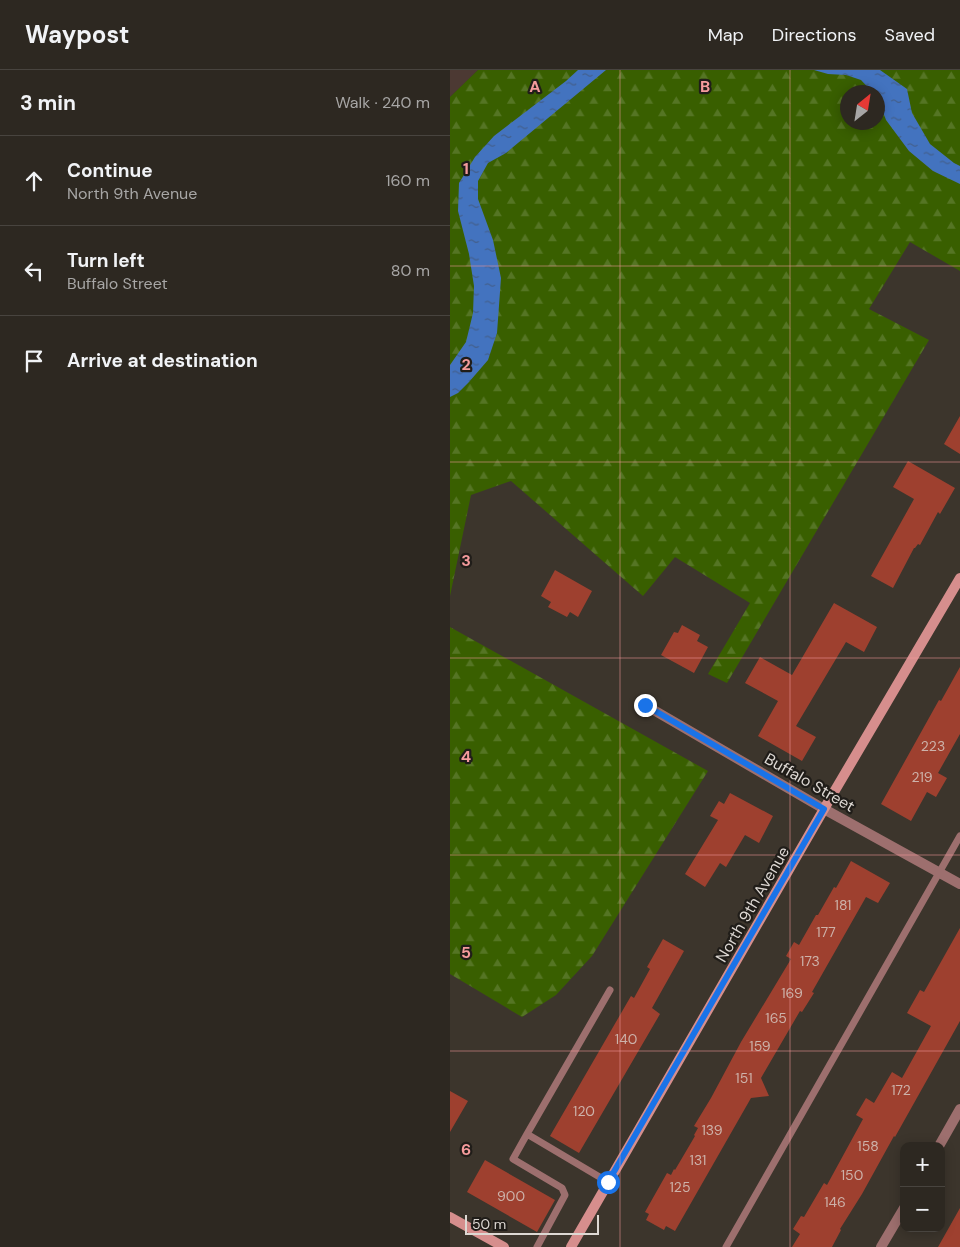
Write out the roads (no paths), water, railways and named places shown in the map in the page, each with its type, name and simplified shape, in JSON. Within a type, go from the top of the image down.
[{"type":"street","name":"North 9th Avenue","points":[[571,1247],[960,578]]},
{"type":"street","name":"Buffalo Street","points":[[645,705],[824,809],[960,884]]},
{"type":"street","points":[[941,1142],[960,1109]]},
{"type":"street","points":[[881,1247],[900,1215]]},
{"type":"street","points":[[450,1217],[504,1247]]},
{"type":"lane","points":[[726,1247],[960,836]]},
{"type":"lane","points":[[537,1247],[565,1195],[562,1188],[513,1159],[610,990]]},
{"type":"lane","points":[[527,1134],[608,1182]]},
{"type":"water","points":[[578,70],[606,70],[506,153],[488,163],[478,181],[478,199],[493,240],[501,278],[497,333],[488,360],[458,393],[450,397],[450,365],[466,342],[473,313],[474,286],[469,254],[458,211],[459,183],[475,157],[494,136]]},
{"type":"water","points":[[814,70],[880,70],[907,89],[912,113],[930,144],[960,166],[960,184],[933,171],[909,151],[885,117],[885,85],[866,85],[861,80],[846,75],[828,74]]}]
